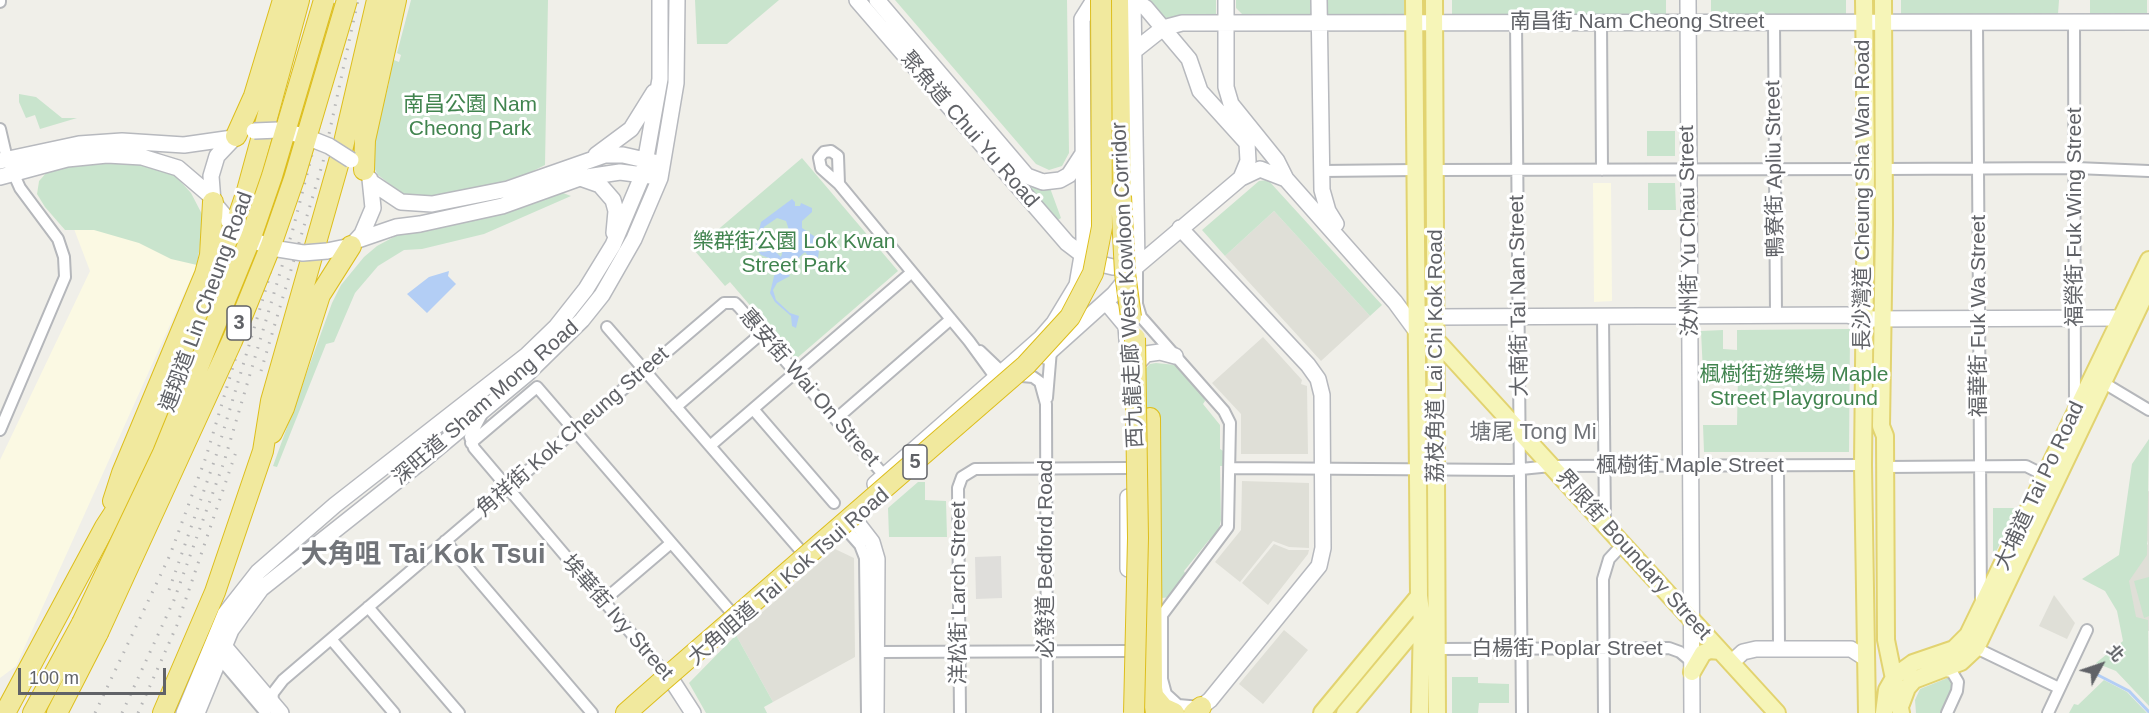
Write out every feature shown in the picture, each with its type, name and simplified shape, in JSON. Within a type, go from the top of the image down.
[{"type":"highway","points":[[241,135],[283,0]]},
{"type":"highway","name":"連翔道 Lin Cheung Road","points":[[5,713],[105,527],[135,480],[167,416],[190,359],[244,201],[299,0]]},
{"type":"highway","name":"3","points":[[57,713],[251,237],[272,176],[324,0]]},
{"type":"highway","name":"3","points":[[33,713],[90,628],[232,342],[294,179],[347,0]]},
{"type":"highway","points":[[263,451],[271,401],[339,162],[377,0]]},
{"type":"highway","points":[[362,171],[365,140],[396,0]]},
{"type":"highway","name":"西九龍走廊 West Kowloon Corridor","points":[[626,713],[1017,373],[1049,342],[1079,303],[1093,273],[1100,243],[1103,198],[1103,0]]},
{"type":"highway","name":"西九龍走廊 West Kowloon Corridor","points":[[1118,0],[1122,234],[1143,334],[1134,713]]},
{"type":"highway","points":[[105,527],[122,473],[205,274],[210,255],[212,199]]},
{"type":"highway","points":[[163,713],[215,592],[263,451],[284,408],[320,295],[355,243]]},
{"type":"highway","points":[[1143,334],[1145,380],[1150,418],[1155,694],[1163,708],[1174,713]]},
{"type":"main road","name":"深旺道 Sham Mong Road","points":[[197,713],[230,605],[258,572],[335,505],[466,405],[543,341],[586,289],[612,245],[644,167],[660,79],[660,0]]},
{"type":"main road","name":"深旺道 Sham Mong Road","points":[[184,713],[217,646],[261,589],[485,409],[557,346],[593,308],[634,239],[662,171],[676,83],[677,0]]},
{"type":"main road","name":"聚魚道 Chui Yu Road","points":[[858,0],[1067,243],[1084,256],[1101,264],[1137,266]]},
{"type":"main road","name":"聚魚道 Chui Yu Road","points":[[877,0],[1028,176],[1043,182],[1060,180],[1069,175],[1082,155]]},
{"type":"main road","points":[[1084,256],[1082,19],[1094,0],[1103,0]]},
{"type":"main road","points":[[1133,0],[1146,8],[1189,59],[1200,91],[1247,143],[1254,165],[1286,179]]},
{"type":"main road","points":[[1133,0],[1137,266]]},
{"type":"main road","points":[[1226,0],[1227,87],[1231,104],[1277,160],[1286,179],[1399,308],[1417,332]]},
{"type":"main road","name":"界限街 Boundary Street","points":[[1319,0],[1323,197],[1332,219],[1416,312],[1436,340],[1777,713]]},
{"type":"main road","name":"荔枝角道 Lai Chi Kok Road","points":[[1414,0],[1422,709]]},
{"type":"main road","name":"荔枝角道 Lai Chi Kok Road","points":[[1434,0],[1437,713]]},
{"type":"main road","name":"汝州街 Yu Chau Street","points":[[1688,0],[1692,713]]},
{"type":"main road","name":"長沙灣道 Cheung Sha Wan Road","points":[[1864,0],[1866,169],[1863,465],[1867,713]]},
{"type":"main road","name":"長沙灣道 Cheung Sha Wan Road","points":[[1883,0],[1883,318],[1877,431],[1885,436],[1886,640],[1901,708]]},
{"type":"main road","name":"南昌街 Nam Cheong Street","points":[[1163,28],[1178,24],[1225,23],[2149,22]]},
{"type":"main road","points":[[1134,51],[1163,28]]},
{"type":"main road","points":[[591,158],[631,129],[660,79]]},
{"type":"main road","points":[[4,167],[52,148],[97,142],[139,141],[184,145],[279,130],[304,136],[329,146],[401,202],[432,204],[508,189],[591,158],[613,154],[644,167],[662,171]]},
{"type":"main road","points":[[212,199],[211,176],[214,162],[241,135]]},
{"type":"main road","points":[[4,167],[73,158],[142,157],[178,168],[212,199],[229,221],[253,240],[272,248],[303,253],[327,251],[396,227],[494,208],[580,178],[644,167]]},
{"type":"main road","name":"大角咀道 Tai Kok Tsui Road","points":[[633,713],[667,675],[731,612],[801,551],[889,481],[961,432],[1106,302],[1137,266],[1254,165]]},
{"type":"main road","points":[[355,243],[372,212],[362,171]]},
{"type":"main road","points":[[580,178],[600,184],[613,200],[616,216],[612,245]]},
{"type":"main road","points":[[1180,228],[1315,374],[1322,395],[1323,548],[1319,566],[1202,708]]},
{"type":"main road","name":"大角咀道 Tai Kok Tsui Road","points":[[614,713],[667,675],[850,524],[889,481],[1054,323],[1077,285],[1084,256]]},
{"type":"main road","name":"大埔道 Tai Po Road","points":[[1894,676],[1913,663],[1954,649],[1968,635],[2149,260]]},
{"type":"main road","name":"大埔道 Tai Po Road","points":[[1901,708],[1907,688],[1914,680],[1961,662],[1976,648],[2104,382],[2145,306],[2149,286]]},
{"type":"main road","points":[[1106,302],[1126,326],[1128,713]]},
{"type":"main road","points":[[1416,312],[1436,317],[1847,315],[1863,319],[2121,318]]},
{"type":"main road","points":[[1128,375],[1136,362],[1146,354],[1160,352],[1175,356]]},
{"type":"main road","points":[[999,375],[1005,385],[1018,380]]},
{"type":"main road","points":[[1876,713],[1877,431]]},
{"type":"main road","points":[[335,505],[345,511],[365,505]]},
{"type":"main road","points":[[850,524],[876,549],[878,652],[876,713]]},
{"type":"main road","points":[[1322,713],[1419,596]]},
{"type":"main road","points":[[1345,713],[1438,603]]},
{"type":"main road","points":[[217,646],[273,709]]},
{"type":"main road","points":[[1692,667],[1703,653],[1710,650],[1726,657],[1749,650],[1851,648],[1859,651],[1865,658]]},
{"type":"main road","name":"埃華街 Ivy Street","points":[[667,675],[693,713]]},
{"type":"main road","name":"長沙灣道 Cheung Sha Wan Road","points":[[1884,713],[1887,690],[1894,676]]},
{"type":"street","name":"大南街 Tai Nan Street","points":[[1516,22],[1522,713]]},
{"type":"street","points":[[1601,22],[1602,170]]},
{"type":"street","name":"鴨寮街 Apliu Street","points":[[1774,22],[1776,315]]},
{"type":"street","name":"福華街 Fuk Wa Street","points":[[1977,22],[1982,610]]},
{"type":"street","name":"福榮街 Fuk Wing Street","points":[[2074,22],[2075,411]]},
{"type":"street","points":[[0,129],[4,167],[58,238],[64,257],[65,277],[0,430]]},
{"type":"street","points":[[1884,169],[2076,168],[2149,171]]},
{"type":"street","points":[[1434,170],[1866,169]]},
{"type":"street","points":[[1322,171],[1415,170]]},
{"type":"street","points":[[839,184],[999,375]]},
{"type":"street","points":[[1137,266],[1138,311],[1143,334],[1175,356],[1228,417],[1231,430],[1228,527],[1162,615],[1155,694],[1186,708],[1202,708]]},
{"type":"street","points":[[710,446],[912,272]]},
{"type":"street","name":"惠安街 Wai On Street","points":[[719,306],[729,302],[735,303],[889,481]]},
{"type":"street","name":"角祥街 Kok Cheung Street","points":[[273,709],[275,688],[719,306]]},
{"type":"street","points":[[1603,316],[1605,525]]},
{"type":"street","points":[[836,419],[951,319]]},
{"type":"street","points":[[607,327],[801,551]]},
{"type":"street","points":[[676,407],[762,333]]},
{"type":"street","name":"必發道 Bedford Road","points":[[1047,713],[1045,468],[1046,404],[1051,350]]},
{"type":"street","name":"必發道 Bedford Road","points":[[1018,380],[1033,377],[1040,382],[1046,404]]},
{"type":"street","points":[[2104,382],[2149,410]]},
{"type":"street","points":[[471,443],[537,387],[731,612]]},
{"type":"street","points":[[471,443],[475,424],[485,409]]},
{"type":"street","points":[[753,409],[834,503]]},
{"type":"street","name":"埃華街 Ivy Street","points":[[471,443],[507,489],[667,675]]},
{"type":"street","points":[[1778,465],[1779,649]]},
{"type":"street","name":"楓樹街 Maple Street","points":[[1230,468],[1521,470],[1551,466],[1863,465]]},
{"type":"street","points":[[1885,467],[2031,467],[2038,472],[2042,483]]},
{"type":"street","points":[[1045,468],[1128,468]]},
{"type":"street","name":"洋松街 Larch Street","points":[[960,713],[958,488],[964,474],[975,469],[1045,468]]},
{"type":"street","points":[[850,524],[865,558],[867,713]]},
{"type":"street","points":[[445,541],[592,713]]},
{"type":"street","points":[[603,601],[671,543]]},
{"type":"street","points":[[1604,713],[1604,572],[1609,559],[1623,544]]},
{"type":"street","points":[[369,607],[459,713]]},
{"type":"street","points":[[2048,713],[2087,630]]},
{"type":"street","points":[[331,639],[394,713]]},
{"type":"street","name":"白楊街 Poplar Street","points":[[1437,649],[1669,648],[1680,652],[1692,667]]},
{"type":"street","points":[[1976,648],[2059,688]]},
{"type":"street","points":[[878,652],[1128,651]]},
{"type":"street","points":[[1940,670],[1952,672],[1959,682],[1958,691],[1947,713]]},
{"type":"shaded area","points":[[47,172],[191,193],[197,265],[16,666],[0,678],[0,460],[90,271],[74,229],[65,230],[37,194],[39,181]]},
{"type":"shaded area","points":[[1593,183],[1611,183],[1612,301],[1594,302]]},
{"type":"shaded area","points":[[1274,211],[1370,316],[1321,361],[1225,256]]},
{"type":"shaded area","points":[[1263,337],[1302,380],[1301,384],[1307,386],[1308,454],[1241,454],[1241,414],[1212,383]]},
{"type":"shaded area","points":[[1242,481],[1309,483],[1309,548],[1289,547],[1273,541],[1240,582],[1215,562],[1241,530]]},
{"type":"shaded area","points":[[2149,491],[2149,631],[2129,628],[2113,574],[2148,544],[2134,495]]},
{"type":"shaded area","points":[[1274,544],[1289,550],[1309,550],[1268,605],[1242,583]]},
{"type":"shaded area","points":[[835,549],[854,558],[855,657],[773,702],[736,635]]},
{"type":"shaded area","points":[[1001,556],[1002,598],[976,599],[975,557]]},
{"type":"shaded area","points":[[2054,595],[2075,623],[2067,639],[2039,626]]},
{"type":"shaded area","points":[[1284,630],[1308,650],[1263,704],[1239,684]]},
{"type":"green space","name":"南昌公園 Nam Cheong Park","points":[[411,0],[548,0],[545,165],[529,173],[480,189],[429,200],[405,196],[378,175],[371,162],[371,150],[389,83],[390,64],[394,60],[399,62],[401,55],[397,53]]},
{"type":"green space","points":[[695,0],[779,0],[727,44],[697,44]]},
{"type":"green space","points":[[895,0],[1067,0],[1069,153],[1062,166],[1049,170],[1036,164]]},
{"type":"green space","points":[[1149,0],[1216,0],[1216,16],[1177,16],[1164,19]]},
{"type":"green space","points":[[1236,0],[1311,0],[1311,17],[1244,16],[1236,8]]},
{"type":"green space","points":[[1327,0],[1405,0],[1405,17],[1328,17]]},
{"type":"green space","points":[[1452,0],[1666,0],[1666,16],[1452,16]]},
{"type":"green space","points":[[1711,0],[1846,0],[1846,15],[1711,15]]},
{"type":"green space","points":[[1901,0],[2059,0],[2058,14],[1901,15]]},
{"type":"green space","points":[[2090,0],[2147,0],[2147,14],[2090,14]]},
{"type":"green space","points":[[19,94],[36,97],[62,118],[77,118],[40,129],[35,115],[26,118],[19,102]]},
{"type":"green space","points":[[1647,131],[1675,131],[1675,156],[1647,156]]},
{"type":"green space","name":"樂群街公園 Lok Kwan Street Park","points":[[802,158],[898,271],[796,359],[730,282],[725,286],[694,250]]},
{"type":"green space","points":[[108,161],[144,163],[173,173],[191,193],[204,218],[197,265],[171,259],[139,243],[94,230],[65,230],[37,194],[39,181],[47,172],[66,163]]},
{"type":"green space","points":[[1268,180],[1382,305],[1370,316],[1274,211],[1225,256],[1202,230],[1259,181]]},
{"type":"green space","points":[[1024,182],[1050,188],[1061,218],[1058,220]]},
{"type":"green space","points":[[1648,183],[1675,183],[1676,210],[1648,210]]},
{"type":"green space","points":[[563,193],[571,196],[484,234],[422,249],[404,250],[378,266],[355,293],[334,342],[326,344],[277,467],[273,466],[332,303],[341,285],[364,257],[377,246],[403,232]]},
{"type":"green space","name":"楓樹街遊樂場 Maple Street Playground","points":[[1850,329],[1849,452],[1704,452],[1703,425],[1737,425],[1738,374],[1703,373],[1701,331],[1723,330],[1723,349],[1737,350],[1737,330]]},
{"type":"green space","points":[[1150,364],[1176,365],[1202,391],[1205,401],[1203,404],[1220,425],[1220,449],[1225,452],[1226,466],[1220,466],[1221,520],[1217,538],[1209,540],[1184,571],[1186,575],[1171,597],[1162,598],[1155,594],[1140,374]]},
{"type":"green space","points":[[2149,439],[2147,555],[2129,581],[2136,617],[2148,620],[2149,706],[2116,671],[2096,663],[2123,641],[2117,611],[2105,591],[2082,579],[2119,555],[2132,464]]},
{"type":"green space","points":[[918,482],[925,482],[925,500],[946,501],[947,537],[889,537],[888,508]]},
{"type":"green space","points":[[1993,508],[2017,508],[1993,558]]},
{"type":"green space","points":[[2149,577],[2149,616],[2144,618],[2134,581]]},
{"type":"green space","points":[[736,635],[773,702],[764,707],[767,713],[706,713],[689,683]]},
{"type":"green space","points":[[1452,677],[1478,677],[1478,683],[1509,684],[1509,703],[1479,703],[1478,713],[1452,713]]},
{"type":"green space","points":[[1950,677],[1955,686],[1943,713],[1916,713],[1915,700],[1920,689]]},
{"type":"green space","points":[[2104,680],[2127,692],[2147,713],[2069,713],[2074,704],[2078,705]]},
{"type":"water","points":[[792,199],[795,206],[800,206],[801,203],[812,208],[812,212],[802,221],[802,228],[817,238],[820,243],[818,258],[813,262],[805,252],[785,270],[790,276],[777,283],[773,290],[776,300],[790,313],[799,316],[796,328],[792,326],[791,316],[775,302],[770,293],[776,268],[774,260],[761,255],[755,247],[761,222]],"holes":[[[777,218],[786,221],[789,230],[781,257],[774,250],[762,252],[758,246],[764,227]]]},
{"type":"water","points":[[449,271],[448,276],[456,284],[427,313],[407,294],[429,277]]},
{"type":"waterway","points":[[2092,672],[2129,691],[2149,712]]},
{"type":"railway","points":[[95,713],[170,555],[206,457],[258,283],[295,121],[319,0]]},
{"type":"railway","points":[[169,590],[215,459],[267,285],[307,124],[332,0]]},
{"type":"railway","points":[[122,713],[174,600],[224,462],[293,229],[319,127],[345,0]]},
{"type":"railway","points":[[261,371],[323,162],[358,0]]},
{"type":"railway","points":[[138,713],[177,625],[237,449]]},
{"type":"district","name":"塘尾 Tong Mi","points":[[1533,433]]},
{"type":"district","name":"大角咀 Tai Kok Tsui","points":[[423,556]]}]
